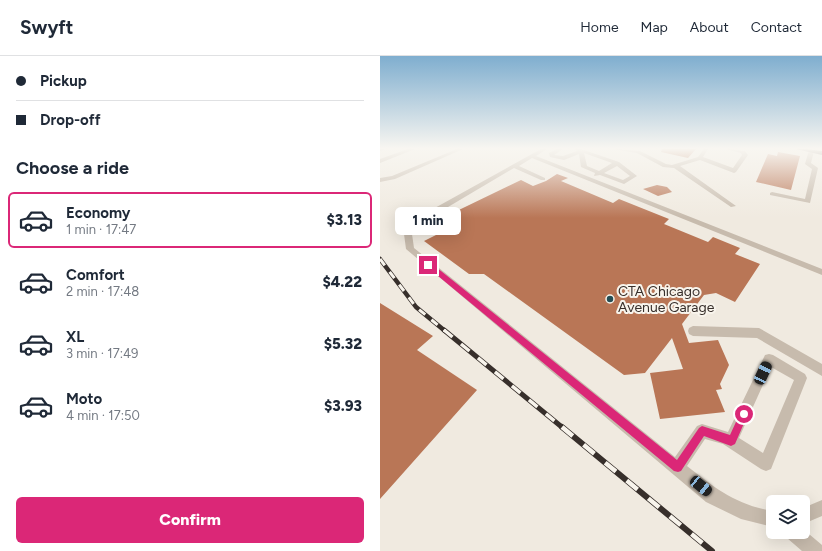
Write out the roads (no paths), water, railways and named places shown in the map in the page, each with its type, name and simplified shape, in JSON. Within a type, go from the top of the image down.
[{"type":"lane","points":[[380,180],[393,178],[407,172]]},
{"type":"lane","points":[[503,172],[418,221],[408,234],[410,249],[712,496],[732,508],[754,517],[766,518]]},
{"type":"lane","points":[[528,172],[543,179]]},
{"type":"lane","points":[[570,172],[822,272]]},
{"type":"lane","points":[[589,180],[600,173],[624,182],[634,176],[629,172]]},
{"type":"lane","points":[[684,172],[733,206]]},
{"type":"lane","points":[[772,194],[808,202],[814,172]]},
{"type":"lane","points":[[693,331],[759,333],[822,370]]},
{"type":"lane","points":[[678,467],[702,431],[726,438],[766,464],[801,378],[769,360],[731,441]]},
{"type":"lane","points":[[810,513],[822,508]]},
{"type":"lane","points":[[801,539],[816,551]]},
{"type":"railway","points":[[380,259],[416,307],[445,331]]},
{"type":"railway","points":[[444,330],[563,428]]},
{"type":"railway","points":[[562,427],[712,551]]},
{"type":"place","name":"CTA Chicago Avenue Garage","points":[[610,299]]}]
